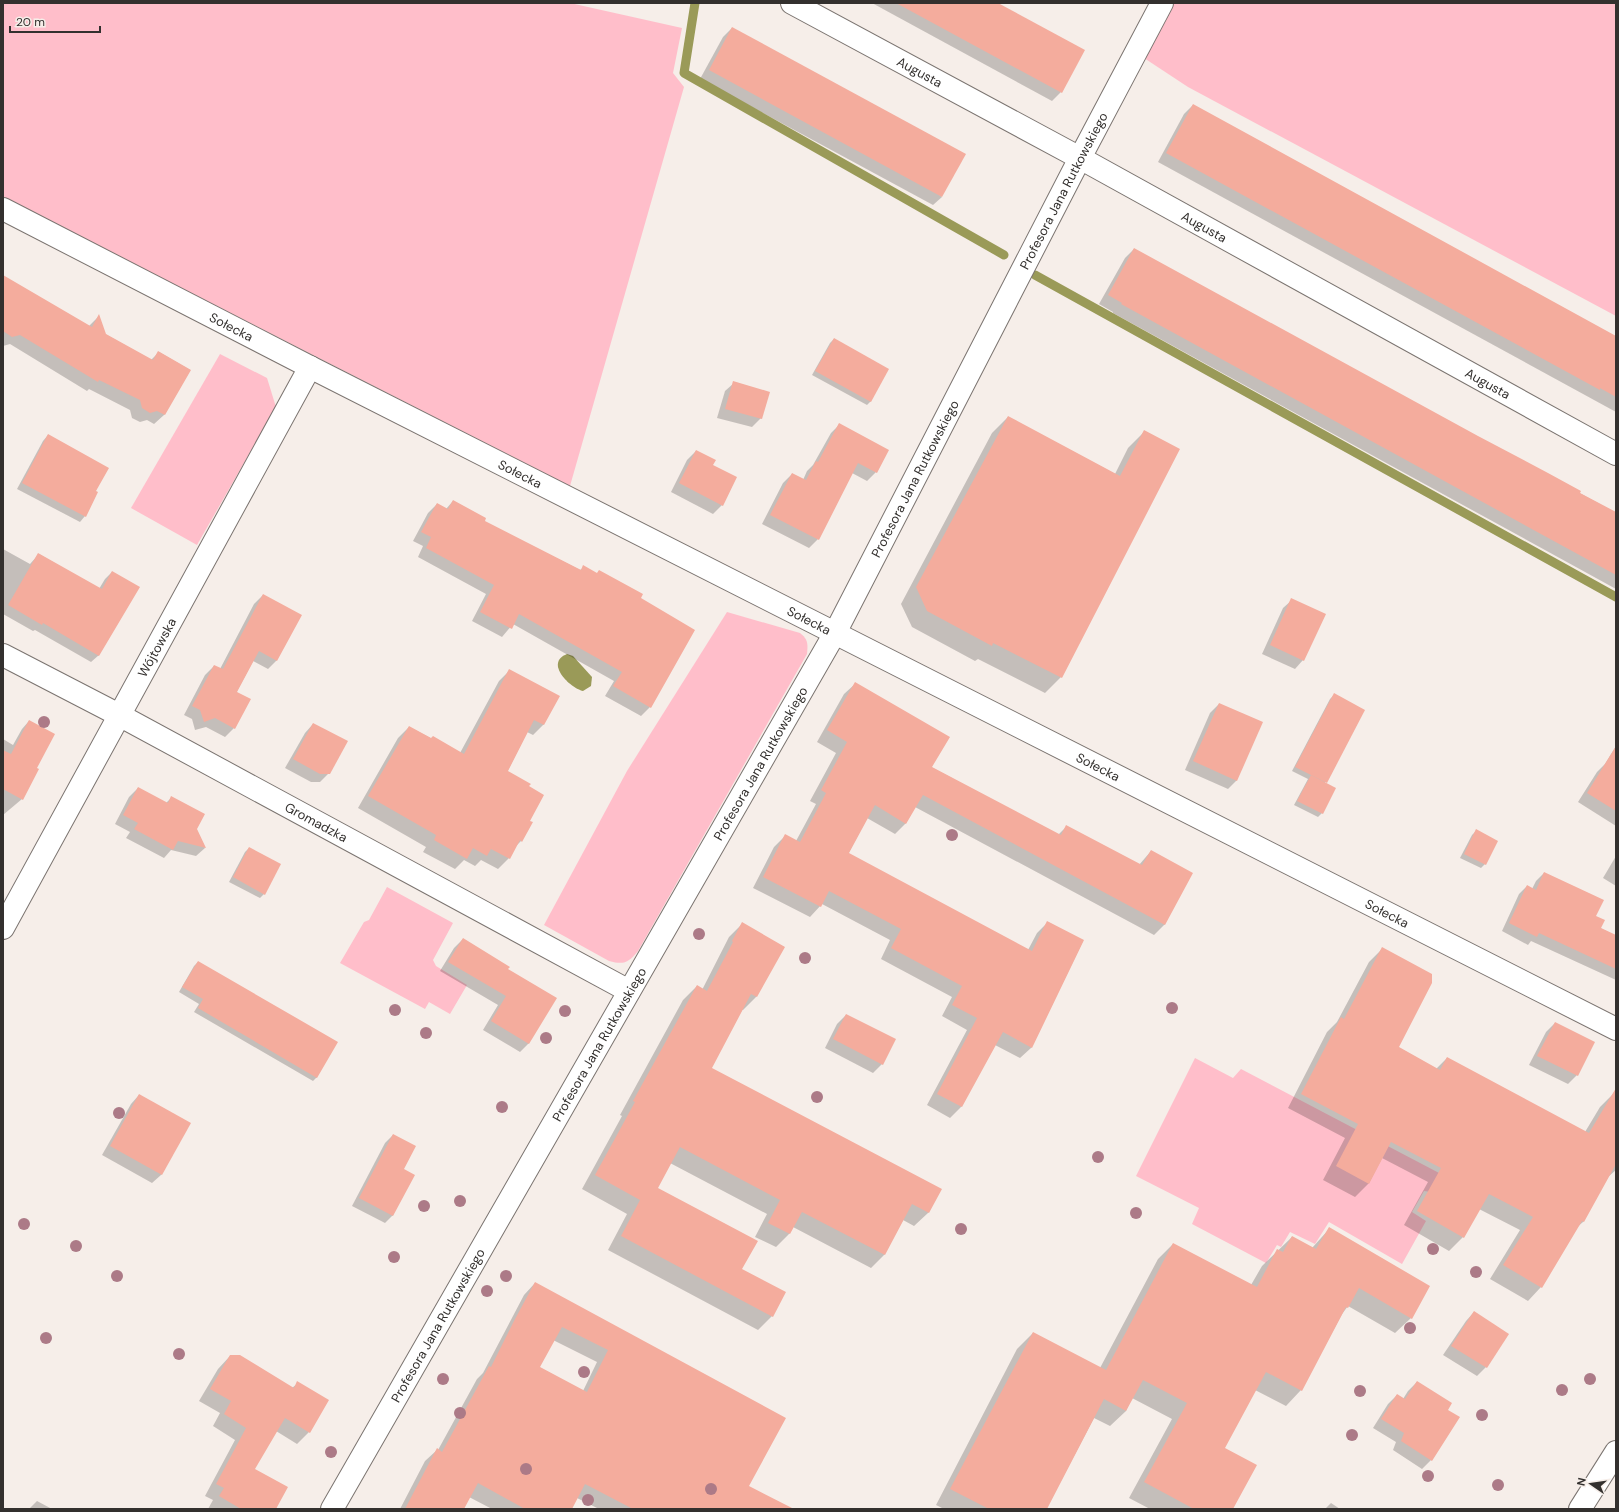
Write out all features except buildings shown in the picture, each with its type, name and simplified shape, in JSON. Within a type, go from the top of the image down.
[{"type":"street","name":"Augusta","points":[[792,3],[1080,158],[1616,454]]},
{"type":"street","name":"Profesora Jana Rutkowskiego","points":[[332,1509],[835,633],[1080,158],[1162,3]]},
{"type":"street","name":"Sołecka","points":[[3,209],[310,367],[1616,1029]]},
{"type":"street","name":"Wójtowska","points":[[3,928],[310,367]]},
{"type":"street","name":"Gromadzka","points":[[3,656],[119,715],[629,991]]},
{"type":"street","points":[[1580,1509],[1616,1452]]},
{"type":"shaded area","points":[[3,3],[570,3],[682,28],[673,73],[684,87],[570,486],[3,197]]},
{"type":"shaded area","points":[[1174,3],[1616,3],[1616,316],[1188,87],[1144,58]]},
{"type":"shaded area","points":[[220,354],[267,378],[276,407],[197,545],[131,508]]},
{"type":"shaded area","points":[[727,612],[800,633],[805,637],[807,642],[807,654],[638,951],[625,962],[618,963],[609,961],[544,925],[627,771]]},
{"type":"shaded area","points":[[567,654],[573,656],[592,677],[591,686],[583,691],[566,680],[559,669],[558,663],[561,658]]},
{"type":"shaded area","points":[[387,887],[453,923],[433,960],[436,966],[467,985],[450,1014],[429,1002],[425,1009],[340,963],[364,922],[369,920]]},
{"type":"shaded area","points":[[1195,1058],[1233,1078],[1241,1069],[1441,1174],[1431,1192],[1424,1191],[1412,1212],[1426,1221],[1402,1264],[1329,1222],[1315,1244],[1290,1232],[1281,1247],[1277,1245],[1266,1263],[1192,1224],[1199,1208],[1136,1176]]},
{"type":"waterway","points":[[695,3],[684,73],[1004,255]]},
{"type":"waterway","points":[[1035,275],[1616,597]]}]
